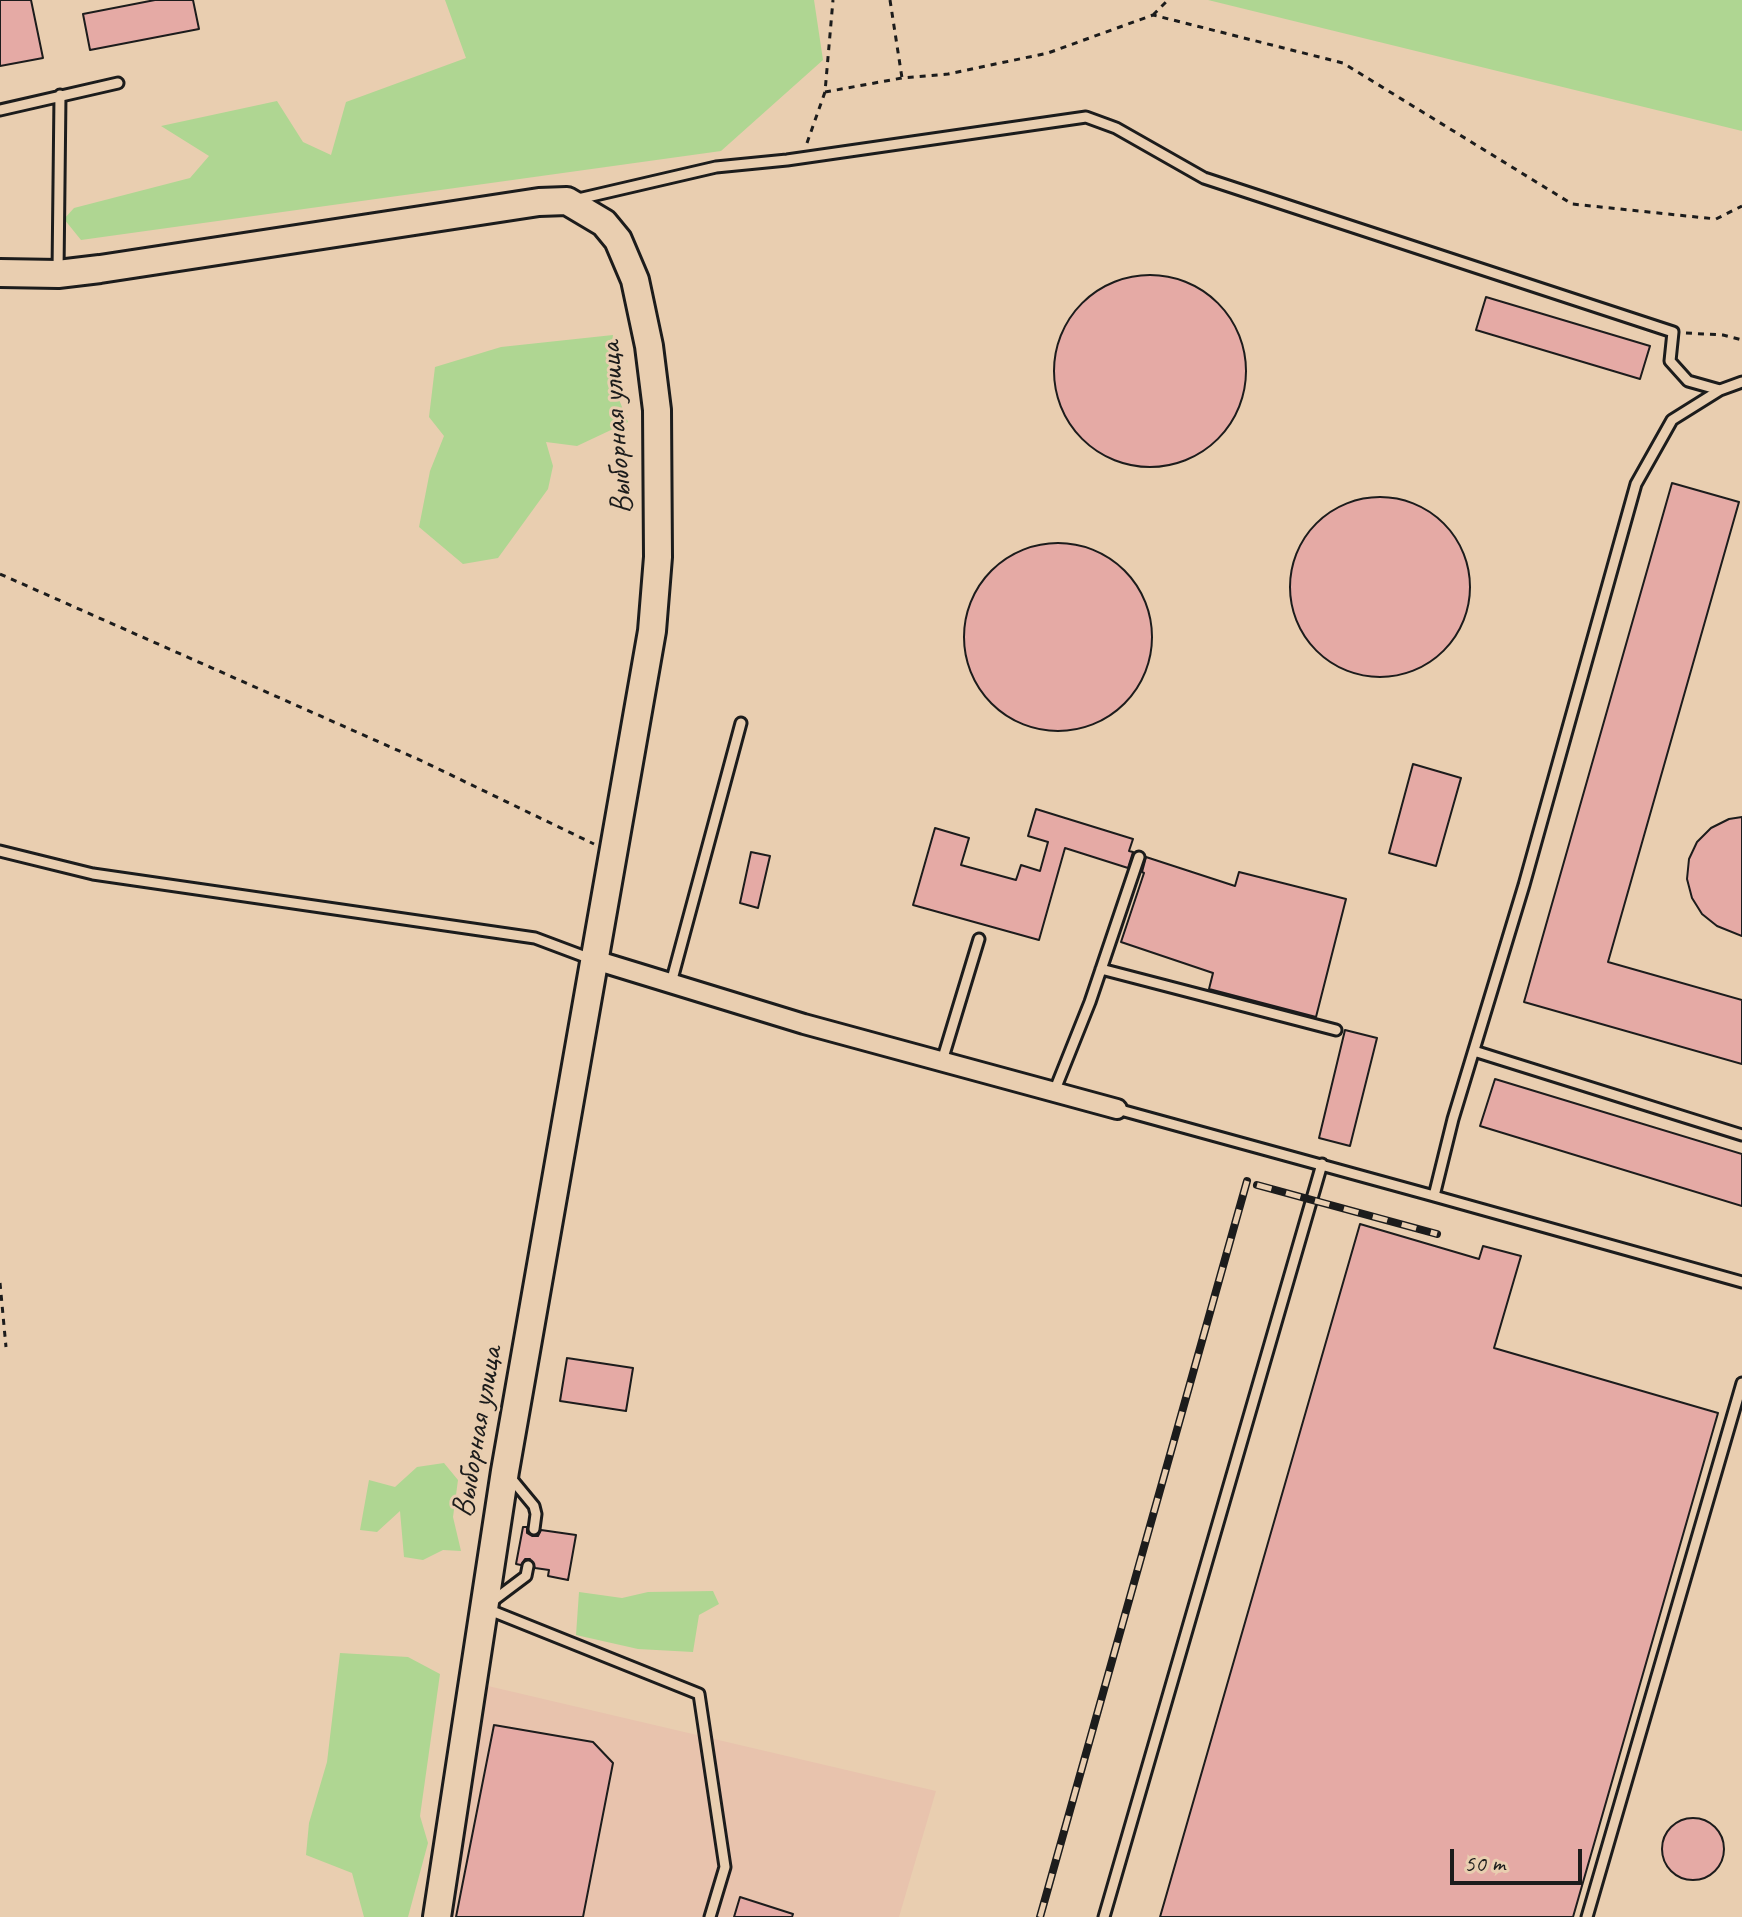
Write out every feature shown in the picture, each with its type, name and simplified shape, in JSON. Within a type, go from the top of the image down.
[{"type":"main road","points":[[0,273],[58,274],[539,202],[567,201]]},
{"type":"main road","name":"Выборная улица","points":[[437,1917],[505,1471],[652,631],[658,557],[657,410],[649,346],[635,280],[618,240],[604,223],[567,201]]},
{"type":"street","points":[[595,960],[804,1024],[1117,1109]]},
{"type":"lane","points":[[0,110],[118,83]]},
{"type":"lane","points":[[58,274],[60,95]]},
{"type":"lane","points":[[567,201],[716,167],[802,158],[1086,117],[1116,128],[1204,178],[1673,332],[1670,361],[1688,381],[1720,390]]},
{"type":"lane","points":[[1434,1196],[1453,1119],[1524,885],[1636,484],[1672,420],[1720,390],[1742,382]]},
{"type":"lane","points":[[671,983],[741,723]]},
{"type":"lane","points":[[0,851],[93,874],[535,938],[595,960]]},
{"type":"lane","points":[[1054,1092],[1139,857]]},
{"type":"lane","points":[[942,1061],[979,939]]},
{"type":"lane","points":[[1101,969],[1336,1030]]},
{"type":"lane","points":[[1474,1051],[1742,1135]]},
{"type":"lane","points":[[1117,1109],[1742,1282]]},
{"type":"lane","points":[[1104,1917],[1322,1164]]},
{"type":"lane","points":[[1587,1917],[1742,1383]]},
{"type":"lane","points":[[505,1471],[534,1506],[534,1529]]},
{"type":"lane","points":[[484,1608],[526,1576],[528,1566]]},
{"type":"lane","points":[[484,1608],[699,1694],[725,1867],[710,1917]]},
{"type":"path","points":[[802,158],[825,92],[833,0]]},
{"type":"path","points":[[890,0],[902,78]]},
{"type":"path","points":[[825,92],[902,78],[948,74],[1048,53],[1153,15],[1168,0]]},
{"type":"path","points":[[1153,15],[1343,63],[1572,204],[1716,219],[1742,206]]},
{"type":"path","points":[[1673,332],[1723,335],[1742,340]]},
{"type":"path","points":[[0,574],[422,761],[614,854]]},
{"type":"path","points":[[0,1283],[6,1347]]},
{"type":"shaded area","points":[[488,1686],[936,1791],[899,1917],[446,1917]]},
{"type":"green space","points":[[445,0],[814,0],[823,60],[721,151],[81,240],[64,219],[74,208],[190,178],[209,156],[161,126],[277,101],[303,142],[331,155],[346,102],[466,58]]},
{"type":"green space","points":[[1208,0],[1742,0],[1742,131]]},
{"type":"green space","points":[[613,335],[608,372],[628,422],[577,446],[546,442],[553,466],[548,489],[498,558],[463,564],[419,527],[430,471],[444,436],[429,417],[435,367],[501,347]]},
{"type":"green space","points":[[444,1463],[458,1480],[453,1517],[461,1551],[443,1550],[423,1560],[404,1557],[400,1511],[377,1532],[360,1530],[369,1480],[395,1487],[417,1467]]},
{"type":"green space","points":[[713,1591],[719,1604],[699,1615],[693,1652],[638,1649],[576,1635],[579,1592],[622,1598],[648,1592]]},
{"type":"green space","points":[[340,1653],[408,1657],[440,1674],[420,1816],[428,1843],[408,1917],[364,1917],[352,1873],[306,1855],[309,1823],[327,1762]]},
{"type":"building","points":[[0,0],[31,0],[43,58],[0,66]]},
{"type":"building","points":[[155,0],[193,0],[199,29],[90,50],[83,14]]},
{"type":"building","points":[[1150,275],[1187,282],[1218,303],[1239,334],[1246,371],[1239,408],[1218,439],[1187,460],[1150,467],[1113,460],[1082,439],[1061,408],[1054,371],[1061,334],[1082,303],[1113,282]]},
{"type":"building","points":[[1486,297],[1650,346],[1640,379],[1476,330]]},
{"type":"building","points":[[1672,483],[1739,502],[1608,962],[1742,1000],[1742,1064],[1524,1002]]},
{"type":"building","points":[[1380,497],[1415,503],[1444,523],[1464,552],[1470,587],[1464,622],[1444,651],[1415,671],[1380,677],[1345,671],[1316,651],[1296,622],[1290,587],[1296,552],[1316,523],[1345,503]]},
{"type":"building","points":[[1058,543],[1076,544],[1094,550],[1125,570],[1145,601],[1151,619],[1151,655],[1145,673],[1125,704],[1094,724],[1076,730],[1058,731],[1040,730],[1022,724],[991,704],[971,673],[965,655],[964,637],[965,619],[971,601],[991,570],[1022,550],[1040,544]]},
{"type":"building","points":[[1413,764],[1461,778],[1436,866],[1389,853]]},
{"type":"building","points":[[1036,809],[1133,839],[1128,868],[1065,848],[1039,940],[913,905],[935,828],[969,838],[961,865],[1016,880],[1021,865],[1040,871],[1048,842],[1028,836]]},
{"type":"building","points":[[1742,817],[1742,936],[1717,926],[1702,914],[1692,898],[1687,879],[1689,859],[1697,842],[1711,828],[1729,819]]},
{"type":"building","points":[[751,852],[770,856],[758,908],[740,903]]},
{"type":"building","points":[[1146,857],[1235,886],[1239,872],[1346,899],[1316,1017],[1209,989],[1213,973],[1121,942],[1144,873]]},
{"type":"building","points":[[1345,1030],[1377,1038],[1350,1146],[1319,1138]]},
{"type":"building","points":[[1495,1079],[1742,1154],[1742,1206],[1480,1126]]},
{"type":"building","points":[[1360,1224],[1479,1259],[1483,1246],[1521,1256],[1494,1348],[1718,1413],[1573,1917],[1160,1917]]},
{"type":"building","points":[[567,1358],[633,1368],[626,1411],[560,1401]]},
{"type":"building","points":[[523,1527],[527,1527],[527,1533],[532,1536],[538,1536],[541,1530],[576,1535],[568,1580],[548,1576],[549,1570],[535,1568],[530,1559],[525,1559],[521,1565],[516,1564]]},
{"type":"building","points":[[494,1725],[593,1742],[613,1763],[583,1917],[456,1917]]},
{"type":"building","points":[[1693,1818],[1705,1820],[1715,1827],[1722,1837],[1722,1861],[1715,1871],[1705,1878],[1693,1880],[1681,1878],[1671,1871],[1664,1861],[1662,1849],[1664,1837],[1671,1827],[1681,1820]]},
{"type":"building","points":[[740,1897],[793,1914],[792,1917],[734,1917]]},
{"type":"railway","points":[[1040,1917],[1247,1181]]},
{"type":"railway","points":[[1257,1185],[1437,1234]]}]
